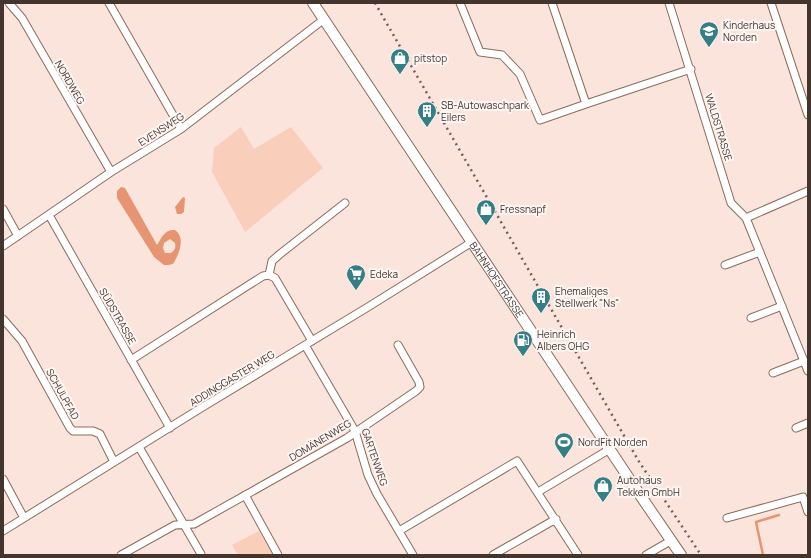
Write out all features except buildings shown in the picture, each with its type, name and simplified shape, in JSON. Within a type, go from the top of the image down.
[{"type":"main road","name":"BAHNHOFSTRASSE","points":[[313,3],[681,555]]},
{"type":"street","name":"NORDWEG","points":[[9,3],[22,18],[111,172]]},
{"type":"street","points":[[109,3],[181,129]]},
{"type":"street","points":[[460,3],[480,52],[502,55],[520,74],[540,120],[691,69]]},
{"type":"street","points":[[552,3],[586,104]]},
{"type":"street","name":"WALDSTRASSE","points":[[669,3],[691,69],[731,202],[746,218],[808,371]]},
{"type":"street","points":[[771,3],[808,115]]},
{"type":"street","name":"EVENSWEG","points":[[3,246],[111,172],[181,129],[323,20]]},
{"type":"street","points":[[746,218],[808,191]]},
{"type":"street","points":[[269,275],[272,261],[345,203]]},
{"type":"street","points":[[3,209],[18,236]]},
{"type":"street","name":"SÜDSTRASSE","points":[[49,215],[170,428]]},
{"type":"street","name":"ADDINGGASTER WEG","points":[[3,531],[472,242]]},
{"type":"street","points":[[725,265],[760,252]]},
{"type":"street","points":[[131,360],[263,276],[269,275],[275,278],[312,341]]},
{"type":"street","points":[[751,318],[782,306]]},
{"type":"street","name":"SCHULPFAD","points":[[3,318],[22,341],[70,428],[73,431],[93,431],[100,434],[114,462]]},
{"type":"street","name":"GARTENWEG","points":[[305,345],[355,431],[368,475],[377,494],[413,555]]},
{"type":"street","name":"DOMÄNENWEG","points":[[121,555],[175,525],[194,524],[347,438],[355,431],[416,391],[420,387],[419,382],[398,345]]},
{"type":"street","points":[[773,373],[804,361]]},
{"type":"street","points":[[796,428],[808,423]]},
{"type":"street","points":[[139,447],[201,554]]},
{"type":"street","points":[[538,492],[610,449]]},
{"type":"street","points":[[399,531],[517,461],[556,519],[576,554]]},
{"type":"street","points":[[3,479],[24,518]]},
{"type":"street","points":[[245,495],[278,555]]},
{"type":"street","points":[[726,518],[802,497],[808,512]]},
{"type":"street","points":[[493,555],[556,519]]},
{"type":"street","points":[[646,555],[672,540]]},
{"type":"shaded area","points":[[241,127],[254,149],[291,127],[323,168],[245,232],[212,172],[214,148]]},
{"type":"shaded area","points":[[121,187],[125,188],[157,245],[166,232],[175,230],[178,233],[181,242],[173,264],[164,265],[154,257],[117,198],[117,191]],"holes":[[[170,239],[175,243],[175,248],[173,251],[171,253],[165,253],[163,248],[164,243]]]},
{"type":"shaded area","points":[[183,197],[185,198],[184,212],[177,214],[175,207]]},
{"type":"shaded area","points":[[259,531],[273,555],[238,555],[232,545]]},
{"type":"waterway","points":[[763,555],[756,522],[779,515]]},
{"type":"railway","points":[[375,3],[638,460],[701,555]]},
{"type":"place","name":"Kinderhaus Norden","points":[[709,48]]},
{"type":"place","name":"pitstop","points":[[400,75]]},
{"type":"place","name":"SB-Autowaschpark Eilers","points":[[427,128]]},
{"type":"place","name":"Fressnapf","points":[[486,226]]},
{"type":"place","name":"Edeka","points":[[356,291]]},
{"type":"place","name":"Ehemaliges Stellwerk \"Ns\"","points":[[541,314]]},
{"type":"place","name":"Heinrich Albers OHG","points":[[523,357]]},
{"type":"place","name":"NordFit Norden","points":[[564,459]]},
{"type":"place","name":"Autohaus Tekken GmbH","points":[[603,503]]}]
